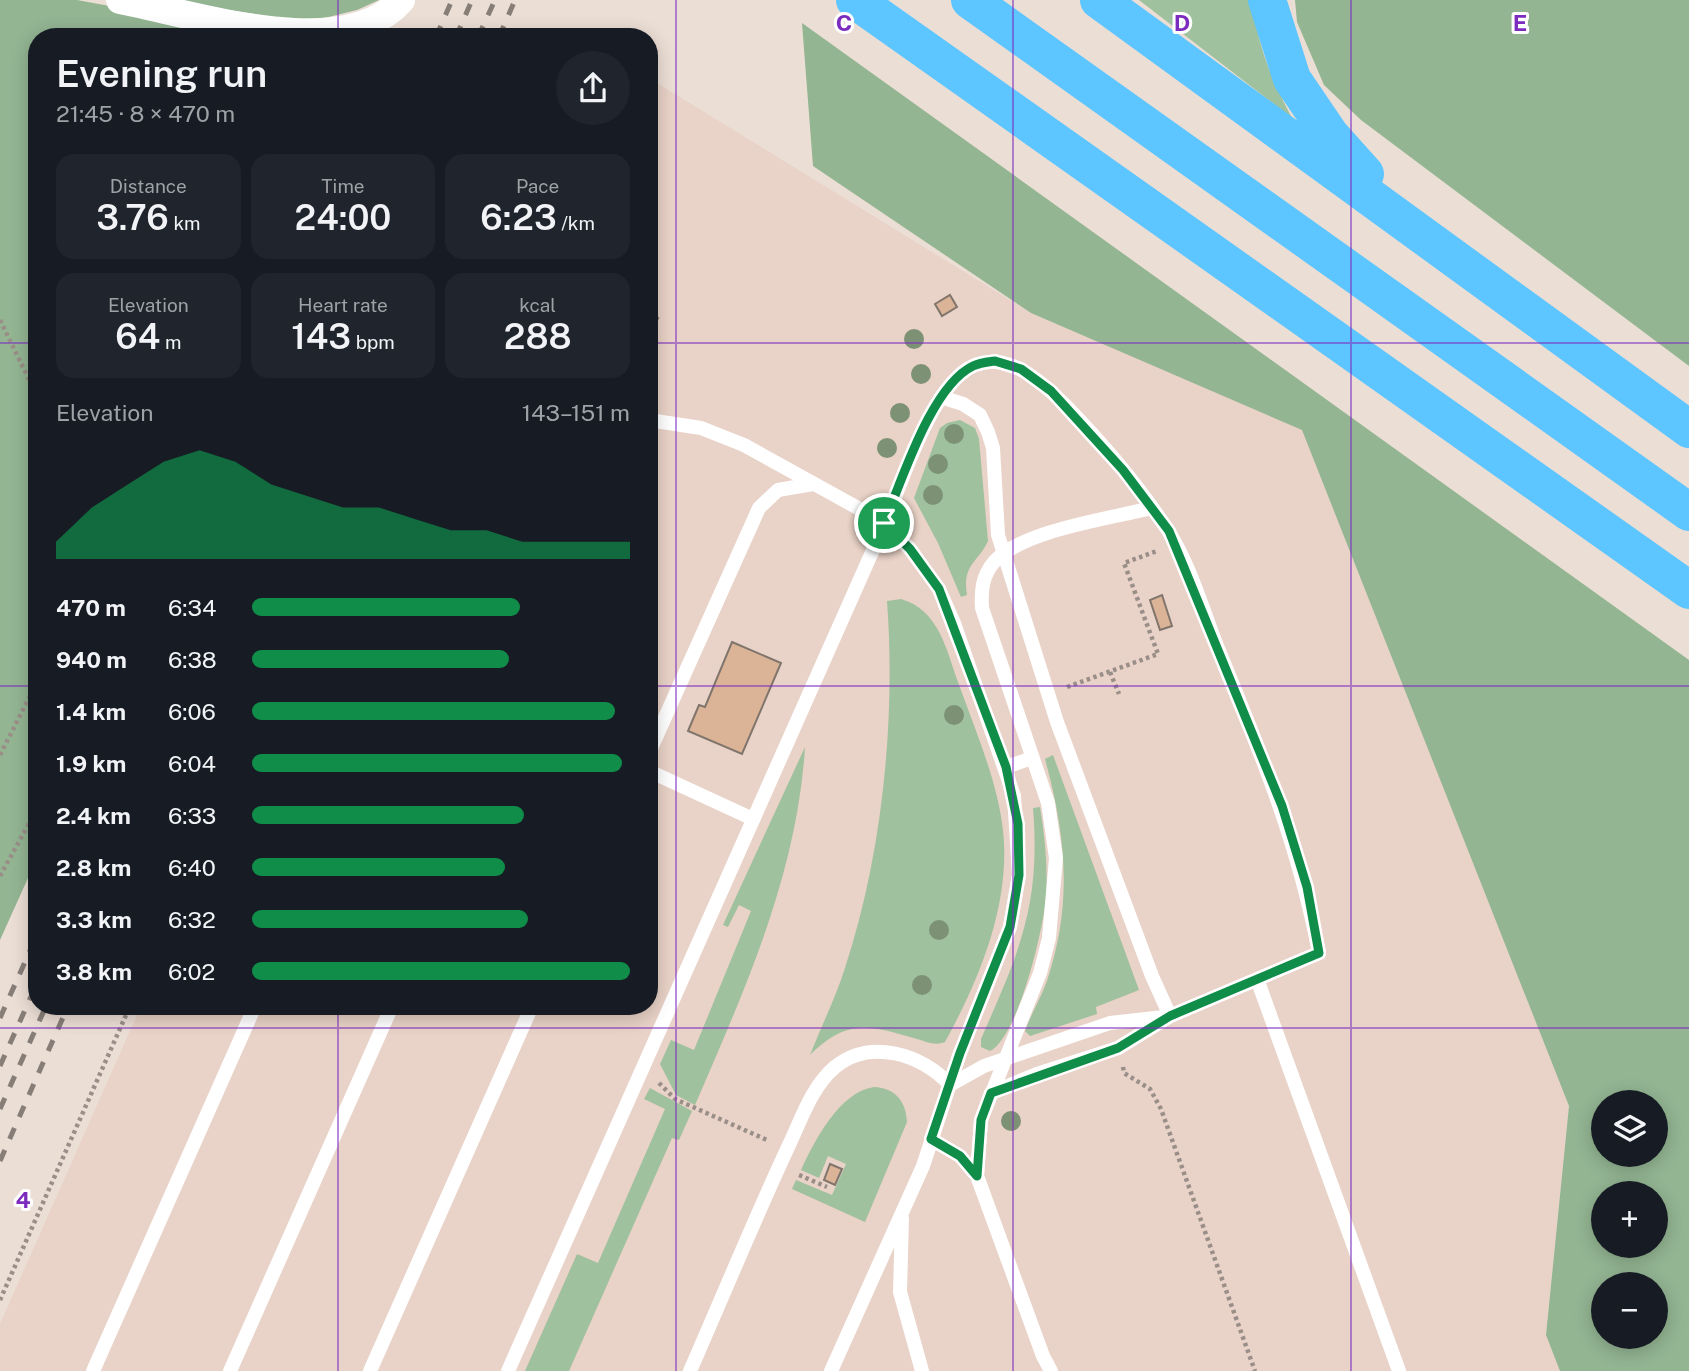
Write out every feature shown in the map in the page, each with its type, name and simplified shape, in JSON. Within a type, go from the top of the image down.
[{"type":"highway","points":[[971,0],[1689,512]]},
{"type":"highway","points":[[1100,0],[1689,429]]},
{"type":"highway","points":[[1267,0],[1292,79],[1330,135],[1421,235]]},
{"type":"highway","points":[[860,3],[1689,590]]},
{"type":"street","points":[[120,0],[269,28]]},
{"type":"street","points":[[355,28],[376,20],[401,0]]},
{"type":"lane","points":[[508,1371],[919,439],[941,397],[962,374],[975,365],[995,361],[1021,369],[1051,391],[1080,421],[1152,508],[1175,544],[1282,806],[1307,887],[1319,953],[1170,1016],[1118,1048],[991,1093]]},
{"type":"lane","points":[[941,397],[963,404],[980,415],[988,432],[993,448],[998,535],[1048,693],[1152,976],[1170,1016]]},
{"type":"lane","points":[[658,422],[701,428],[744,445],[884,523],[910,549],[939,589],[1006,767],[1018,824],[1016,903],[1004,948],[950,1085],[923,1166],[831,1371]]},
{"type":"lane","points":[[658,733],[759,508],[778,490],[798,484],[816,484]]},
{"type":"lane","points":[[977,1176],[981,1120],[1040,973],[1054,899],[1053,829],[1048,803],[982,608],[983,581],[993,563],[1005,552],[1035,539],[1152,508]]},
{"type":"lane","points":[[1006,767],[1032,758]]},
{"type":"lane","points":[[658,775],[753,819]]},
{"type":"lane","points":[[1257,979],[1399,1371]]},
{"type":"lane","points":[[93,1371],[251,1015]]},
{"type":"lane","points":[[230,1371],[388,1015]]},
{"type":"lane","points":[[370,1371],[527,1015]]},
{"type":"lane","points":[[950,1085],[1004,1060],[1110,1023],[1170,1016]]},
{"type":"lane","points":[[690,1371],[779,1166],[826,1075],[845,1060],[867,1053],[892,1053],[915,1058],[936,1070],[950,1085]]},
{"type":"lane","points":[[931,1139],[960,1156],[977,1176],[1044,1364],[1051,1371]]},
{"type":"lane","points":[[903,1210],[900,1292],[922,1371]]},
{"type":"path","points":[[0,320],[28,378]]},
{"type":"path","points":[[1048,693],[1158,654],[1124,563],[1175,544]]},
{"type":"path","points":[[1110,672],[1119,694]]},
{"type":"path","points":[[0,755],[28,700]]},
{"type":"path","points":[[0,876],[28,825]]},
{"type":"path","points":[[0,1300],[126,1015]]},
{"type":"path","points":[[644,1067],[674,1099],[788,1148]]},
{"type":"path","points":[[779,1166],[827,1187]]},
{"type":"shaded area","points":[[658,84],[1031,313],[1302,429],[1569,1106],[1546,1335],[1560,1371],[0,1371],[0,1324],[137,1015],[658,1015]]},
{"type":"green space","points":[[0,0],[77,0],[219,26],[28,28],[28,878],[0,940]]},
{"type":"green space","points":[[161,0],[379,0],[357,10],[308,22]]},
{"type":"green space","points":[[1139,0],[1252,0],[1266,61],[1292,118]]},
{"type":"green space","points":[[1295,0],[1689,0],[1689,366],[1361,120],[1324,85],[1297,22]]},
{"type":"green space","points":[[802,23],[1689,660],[1689,1371],[1560,1371],[1546,1335],[1569,1106],[1302,430],[1031,313],[813,166]]},
{"type":"green space","points":[[960,420],[975,428],[979,439],[988,541],[969,570],[967,595],[961,597],[938,543],[914,498],[940,428]]},
{"type":"green space","points":[[901,599],[924,612],[939,632],[991,773],[1003,830],[1002,885],[997,912],[981,966],[945,1042],[931,1043],[873,1028],[860,1028],[836,1035],[810,1055],[844,971],[868,882],[877,835],[887,741],[887,601]]},
{"type":"green space","points":[[805,747],[800,794],[780,886],[750,974],[695,1105],[676,1095],[660,1064],[671,1040],[694,1050],[751,911],[739,905],[728,927],[723,925]]},
{"type":"green space","points":[[1053,755],[1139,990],[1096,1007],[1097,1014],[1030,1036],[1025,1031],[1045,987],[1061,924],[1064,870],[1062,843],[1045,759]]},
{"type":"green space","points":[[1040,807],[1047,875],[1040,933],[1019,1005],[1000,1042],[990,1051],[981,1047],[981,1039],[1024,928],[1034,873],[1033,808]]},
{"type":"green space","points":[[874,1087],[888,1090],[898,1097],[907,1122],[865,1222],[792,1189],[796,1180],[832,1195],[846,1164],[828,1156],[819,1178],[801,1170],[813,1146],[839,1108],[861,1091]]},
{"type":"green space","points":[[650,1088],[692,1111],[679,1140],[672,1138],[569,1371],[525,1371],[577,1254],[598,1263],[665,1109],[644,1099]]},
{"type":"building","points":[[950,295],[957,307],[942,316],[935,304]]},
{"type":"building","points":[[1162,595],[1172,626],[1160,630],[1150,600]]},
{"type":"building","points":[[732,642],[781,663],[742,754],[688,731],[699,705],[705,707]]},
{"type":"building","points":[[830,1164],[842,1169],[835,1185],[824,1180]]},
{"type":"railway","points":[[440,28],[452,0]]},
{"type":"railway","points":[[460,28],[472,0]]},
{"type":"railway","points":[[482,28],[495,0]]},
{"type":"railway","points":[[503,28],[515,0]]},
{"type":"railway","points":[[0,1018],[28,955]]},
{"type":"railway","points":[[0,1066],[28,1003]]},
{"type":"railway","points":[[0,1109],[42,1015]]},
{"type":"railway","points":[[0,1161],[64,1015]]},
{"type":"route","points":[[995,361],[1021,369],[1051,391],[1123,470],[1169,531],[1282,806],[1307,887],[1319,953],[1170,1016],[1118,1048],[1037,1074],[991,1093],[981,1120],[977,1176],[960,1156],[931,1139],[960,1053],[1004,948],[1010,927],[1019,875],[1018,824],[1006,767],[939,589],[910,549],[884,523],[926,422],[941,397],[962,374],[975,365],[995,361]]}]
